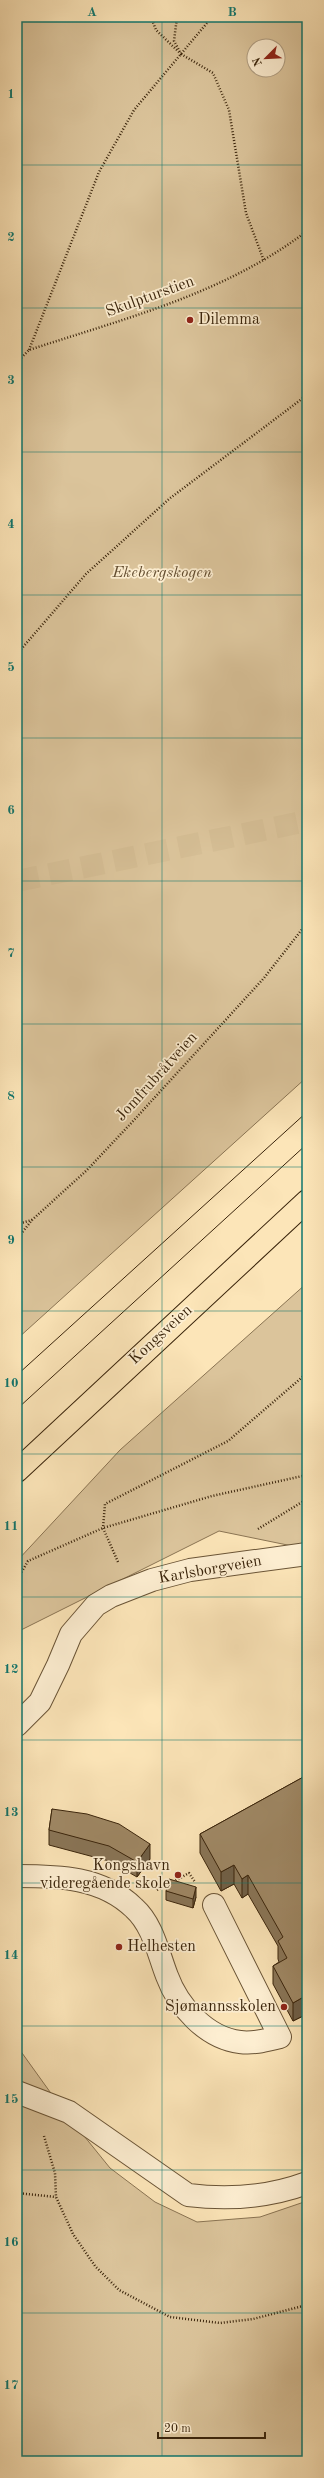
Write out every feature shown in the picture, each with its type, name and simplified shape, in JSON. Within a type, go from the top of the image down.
[{"type":"main road","name":"Kongsveien","points":[[17,1471],[307,1201]]},
{"type":"street","name":"Karlsborgveien","points":[[17,1725],[40,1702],[71,1634],[96,1604],[130,1588],[190,1570],[307,1554]]},
{"type":"street","points":[[17,1876],[46,1876],[85,1881],[120,1896],[135,1908],[145,1922],[172,1990],[202,2025],[226,2039],[240,2042],[254,2042],[280,2037],[214,1905]]},
{"type":"street","points":[[26,2095],[69,2112],[188,2195],[208,2197],[247,2197],[307,2183]]},
{"type":"path","points":[[151,17],[156,30],[181,54],[213,73],[229,110],[246,213],[264,261]]},
{"type":"path","points":[[177,17],[174,41],[181,54]]},
{"type":"path","points":[[29,350],[99,172],[134,110],[212,17]]},
{"type":"path","name":"Skulpturstien","points":[[17,362],[29,350],[126,318],[155,311],[240,274],[264,261],[307,231]]},
{"type":"path","points":[[17,654],[86,574],[169,499],[307,395]]},
{"type":"path","name":"Jomfrubråtveien","points":[[17,1239],[32,1220],[87,1170],[135,1119],[264,978],[307,923]]},
{"type":"path","points":[[17,1224],[32,1220]]},
{"type":"path","points":[[130,1588],[103,1528],[105,1504],[228,1441],[307,1373]]},
{"type":"path","points":[[17,1580],[28,1561],[103,1528],[212,1496],[307,1475]]},
{"type":"path","points":[[168,1885],[189,1873],[198,1888]]},
{"type":"path","points":[[26,2095],[55,2173],[56,2196],[73,2234],[95,2266],[119,2290],[170,2317],[220,2323],[253,2319],[307,2305]]},
{"type":"path","points":[[17,2193],[56,2196]]},
{"type":"green space","name":"Ekebergskogen","points":[[17,17],[307,17],[307,1077],[17,1339]]},
{"type":"green space","points":[[307,1283],[307,1549],[219,1531],[17,1632],[17,1561],[120,1450]]},
{"type":"green space","points":[[17,2046],[63,2110],[110,2168],[155,2202],[197,2222],[260,2217],[307,2201],[307,2461],[17,2461]]},
{"type":"building","name":"Kongshavn videregående skole","points":[[307,1775],[307,1995],[293,2003],[273,1966],[287,1958],[278,1941],[283,1937],[248,1875],[242,1879],[234,1865],[221,1872],[200,1834]]},
{"type":"building","points":[[52,1809],[87,1814],[119,1824],[150,1844],[137,1862],[109,1846],[49,1830]]},
{"type":"building","points":[[169,1879],[196,1887],[193,1899],[166,1891]]},
{"type":"tunnel","points":[[17,881],[307,821]]},
{"type":"tram line","points":[[17,1375],[307,1112]]},
{"type":"tram line","points":[[17,1409],[307,1144]]},
{"type":"place","name":"Dilemma","points":[[190,320]]},
{"type":"place","name":"Kongshavn videregående skole","points":[[178,1875]]},
{"type":"place","name":"Helhesten","points":[[119,1947]]},
{"type":"place","name":"Sjømannsskolen","points":[[284,2007]]}]
